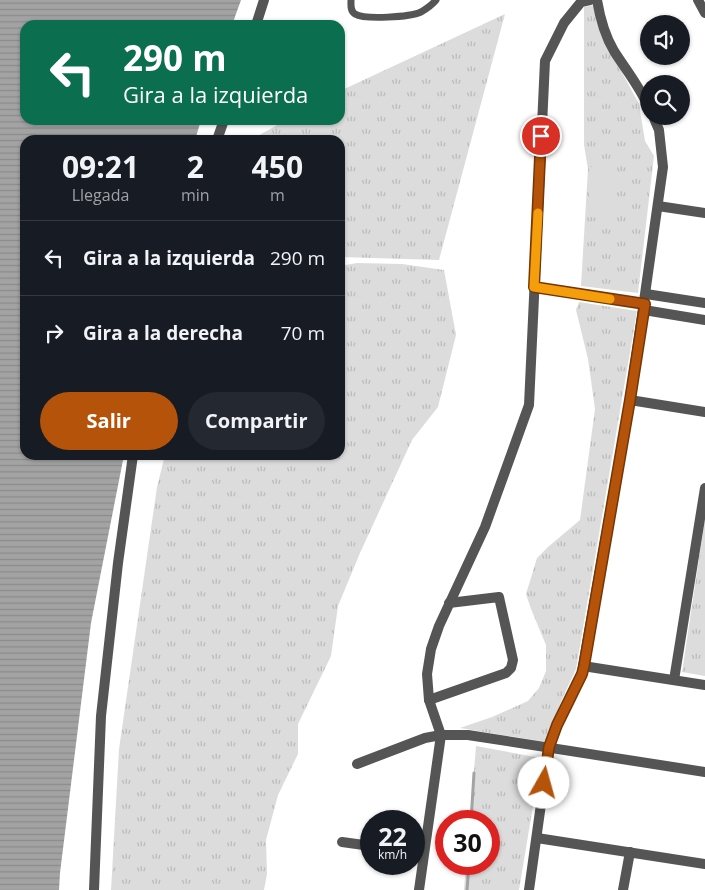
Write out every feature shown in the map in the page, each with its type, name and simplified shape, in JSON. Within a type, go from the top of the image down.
[{"type":"street","points":[[258,20],[264,0]]},
{"type":"street","points":[[425,855],[442,735],[429,700],[427,674],[431,649],[449,603],[485,527],[529,404],[544,61],[564,24],[581,2],[590,0]]},
{"type":"street","points":[[597,0],[600,18],[613,50],[640,90]]},
{"type":"street","points":[[698,0],[705,13]]},
{"type":"street","points":[[529,890],[538,838],[549,747],[584,666],[630,400],[663,167],[657,125]]},
{"type":"street","points":[[658,206],[705,213]]},
{"type":"street","points":[[534,287],[579,295],[645,302],[705,303]]},
{"type":"street","points":[[645,302],[705,320]]},
{"type":"street","points":[[630,400],[705,412]]},
{"type":"street","points":[[94,890],[101,716],[118,563],[133,460]]},
{"type":"street","points":[[674,680],[705,488]]},
{"type":"street","points":[[429,700],[506,673],[511,668],[513,660],[499,597],[449,603]]},
{"type":"street","points":[[584,666],[705,684]]},
{"type":"street","points":[[357,764],[426,738],[442,735],[470,735],[705,772]]},
{"type":"street","points":[[538,838],[705,864]]},
{"type":"street","points":[[342,842],[360,844]]},
{"type":"street","points":[[623,890],[630,852]]},
{"type":"street","points":[[419,890],[422,875]]},
{"type":"lane","points":[[350,0],[351,8],[355,14],[366,17],[385,17],[420,12],[436,0]]},
{"type":"green space","points":[[595,5],[611,52],[639,104],[640,125],[642,125],[645,141],[654,156],[638,293],[581,286],[588,169],[584,145],[584,7]]},
{"type":"green space","points":[[505,14],[439,260],[345,257],[345,135],[260,135],[277,125],[345,125],[345,89]]},
{"type":"green space","points":[[590,167],[615,168],[614,218],[589,217]]},
{"type":"green space","points":[[357,263],[402,264],[444,270],[456,335],[438,407],[412,440],[338,606],[331,656],[298,724],[298,754],[278,795],[266,840],[267,874],[264,890],[111,890],[119,749],[157,487],[164,460],[345,460],[345,265]]},
{"type":"green space","points":[[579,302],[637,311],[576,669],[562,699],[546,742],[460,728],[492,717],[528,701],[539,688],[546,671],[546,645],[526,594],[537,558],[580,520],[595,409],[588,359],[576,310]]},
{"type":"green space","points":[[705,519],[705,676],[682,672]]},
{"type":"green space","points":[[476,746],[541,758],[519,890],[464,890],[465,875],[500,875],[500,810],[471,810]]},
{"type":"shaded area","points":[[0,0],[241,0],[234,20],[20,20],[20,125],[200,125],[196,135],[20,135],[20,460],[123,460],[91,623],[59,890],[0,890]]},
{"type":"waterway","points":[[472,810],[474,773]]},
{"type":"waterway","points":[[467,890],[468,875]]},
{"type":"slow traffic","points":[[538,213],[534,287],[610,299]]},
{"type":"route","points":[[541,136],[534,287],[645,304],[584,666],[549,747],[544,783]]}]
